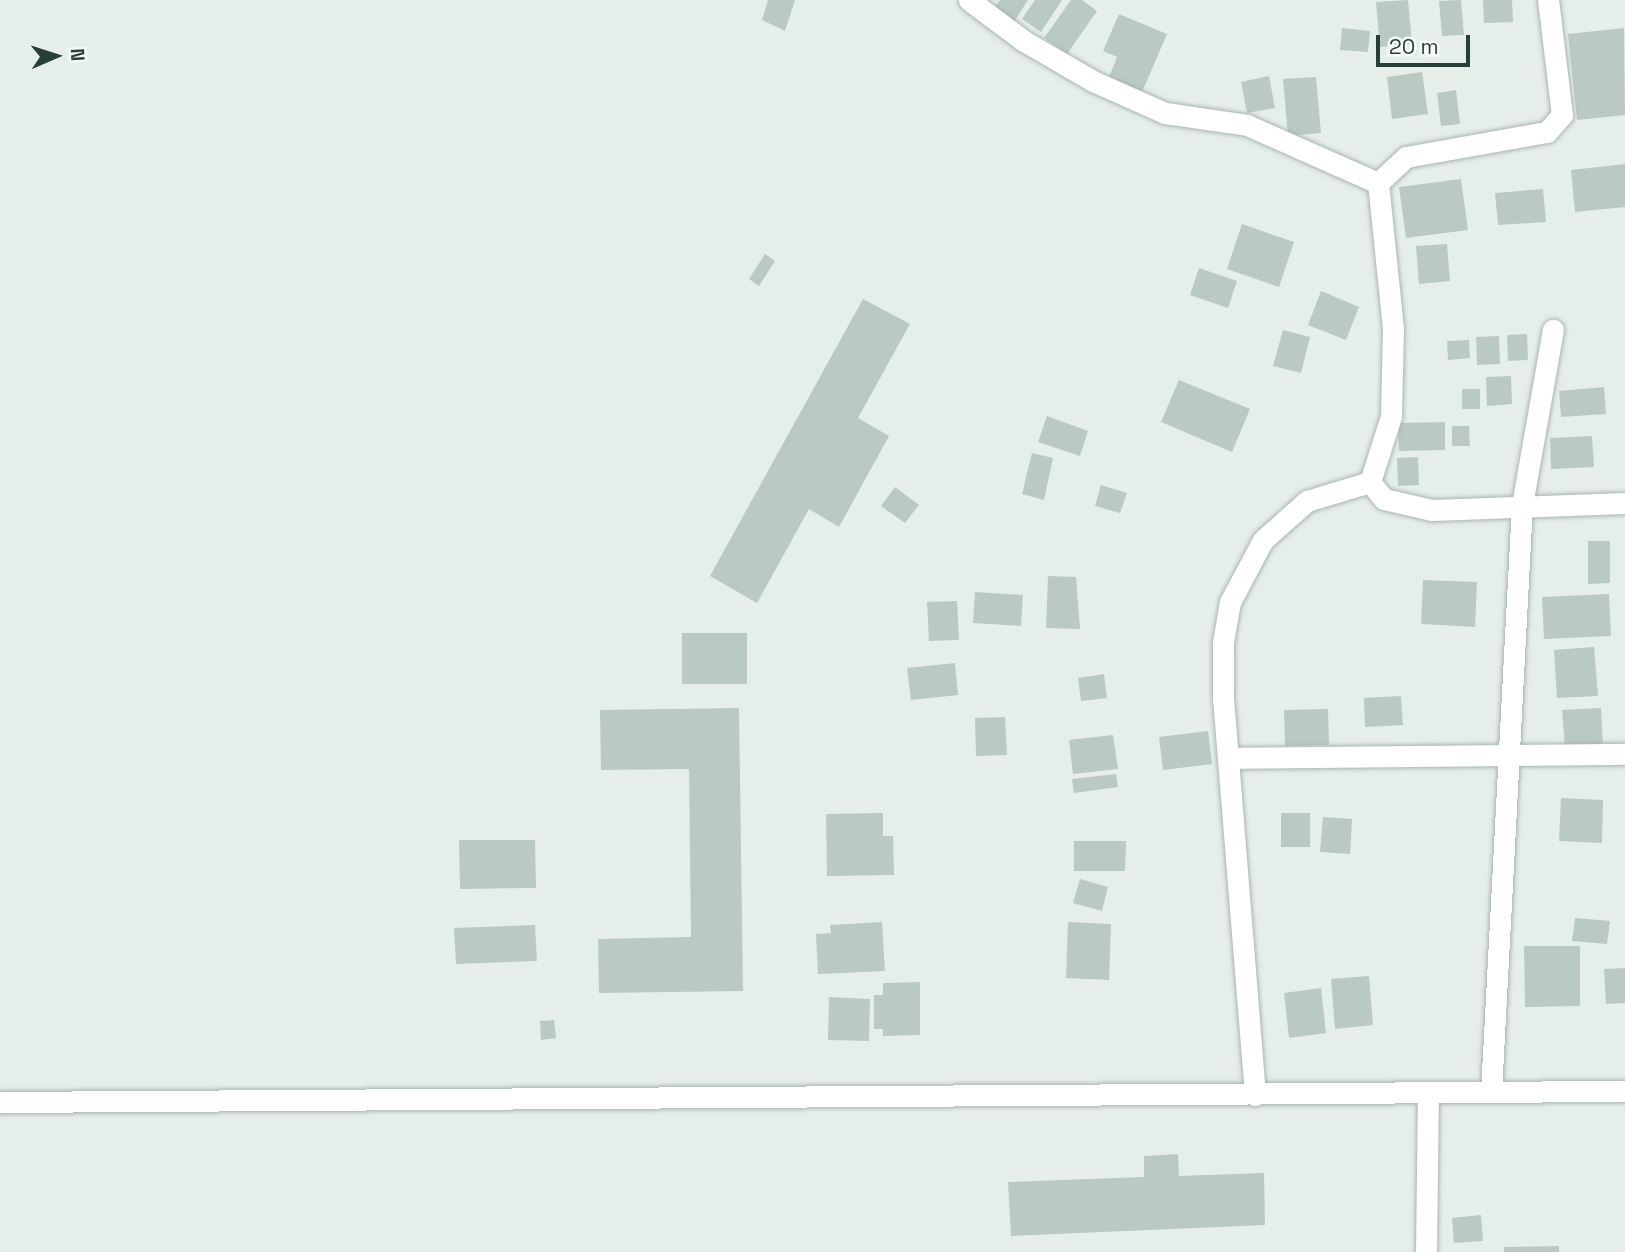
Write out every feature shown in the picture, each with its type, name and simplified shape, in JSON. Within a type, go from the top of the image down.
[{"type":"street","points":[[969,0],[1036,48],[1165,113],[1247,125],[1378,183]]},
{"type":"street","points":[[1378,183],[1406,157],[1547,132],[1555,124],[1562,115],[1548,0]]},
{"type":"street","points":[[1370,482],[1391,416],[1393,328],[1378,183]]},
{"type":"street","points":[[1491,1092],[1522,505],[1553,330]]},
{"type":"street","points":[[1370,482],[1384,499],[1432,510],[1625,503]]},
{"type":"street","points":[[1255,1095],[1228,758],[1223,642],[1230,602],[1263,540],[1307,501],[1370,482]]},
{"type":"street","points":[[1228,758],[1507,751],[1625,754]]},
{"type":"street","points":[[0,1102],[1625,1091]]},
{"type":"street","points":[[1426,1252],[1428,1093]]},
{"type":"building","points":[[768,0],[795,0],[785,31],[762,20]]},
{"type":"building","points":[[1000,0],[1028,0],[1014,22],[994,9]]},
{"type":"building","points":[[1035,0],[1062,0],[1041,32],[1022,19]]},
{"type":"building","points":[[1071,0],[1082,0],[1097,11],[1067,54],[1044,38]]},
{"type":"building","points":[[1408,0],[1412,44],[1380,47],[1376,2]]},
{"type":"building","points":[[1461,0],[1464,35],[1442,36],[1439,1]]},
{"type":"building","points":[[1483,0],[1512,0],[1513,22],[1484,23]]},
{"type":"building","points":[[1119,14],[1167,34],[1142,92],[1109,77],[1117,57],[1103,51]]},
{"type":"building","points":[[1342,28],[1370,31],[1368,52],[1340,50]]},
{"type":"building","points":[[1624,28],[1625,115],[1577,120],[1568,34]]},
{"type":"building","points":[[1422,72],[1428,114],[1392,119],[1387,77]]},
{"type":"building","points":[[1269,76],[1275,108],[1247,113],[1241,82]]},
{"type":"building","points":[[1316,77],[1321,133],[1288,136],[1283,79]]},
{"type":"building","points":[[1456,90],[1460,124],[1441,126],[1437,93]]},
{"type":"building","points":[[1625,164],[1625,207],[1575,212],[1571,170]]},
{"type":"building","points":[[1461,179],[1468,230],[1406,238],[1399,187]]},
{"type":"building","points":[[1543,189],[1546,222],[1498,225],[1495,193]]},
{"type":"building","points":[[1242,224],[1294,242],[1279,287],[1227,269]]},
{"type":"building","points":[[1447,244],[1450,281],[1419,284],[1416,246]]},
{"type":"building","points":[[765,254],[775,261],[759,286],[749,279]]},
{"type":"building","points":[[1199,268],[1237,281],[1228,308],[1190,295]]},
{"type":"building","points":[[1321,291],[1359,307],[1346,340],[1308,325]]},
{"type":"building","points":[[863,299],[910,324],[858,418],[889,436],[839,527],[809,509],[757,603],[710,576]]},
{"type":"building","points":[[1283,330],[1310,337],[1301,373],[1273,366]]},
{"type":"building","points":[[1527,334],[1528,360],[1508,361],[1507,335]]},
{"type":"building","points":[[1499,336],[1500,364],[1477,365],[1476,337]]},
{"type":"building","points":[[1469,340],[1470,358],[1448,360],[1447,341]]},
{"type":"building","points":[[1511,376],[1512,404],[1487,406],[1486,377]]},
{"type":"building","points":[[1179,380],[1250,409],[1232,452],[1161,422]]},
{"type":"building","points":[[1604,387],[1606,414],[1561,417],[1559,391]]},
{"type":"building","points":[[1462,389],[1480,389],[1480,409],[1462,409]]},
{"type":"building","points":[[1047,416],[1088,431],[1080,456],[1038,442]]},
{"type":"building","points":[[1445,422],[1445,450],[1399,451],[1398,423]]},
{"type":"building","points":[[1452,426],[1469,426],[1470,446],[1452,446]]},
{"type":"building","points":[[1592,436],[1594,467],[1551,469],[1550,438]]},
{"type":"building","points":[[1032,453],[1053,458],[1044,500],[1022,494]]},
{"type":"building","points":[[1418,457],[1419,485],[1398,486],[1397,458]]},
{"type":"building","points":[[1101,485],[1127,493],[1120,513],[1095,506]]},
{"type":"building","points":[[895,487],[919,505],[905,523],[881,506]]},
{"type":"building","points":[[1588,541],[1610,541],[1610,583],[1588,584]]},
{"type":"building","points":[[1048,576],[1076,577],[1080,629],[1046,628]]},
{"type":"building","points":[[1423,580],[1477,582],[1475,627],[1421,624]]},
{"type":"building","points":[[975,592],[1023,595],[1021,626],[973,623]]},
{"type":"building","points":[[1609,594],[1611,636],[1544,639],[1542,597]]},
{"type":"building","points":[[957,601],[959,640],[929,641],[927,602]]},
{"type":"building","points":[[682,633],[747,633],[747,684],[682,684]]},
{"type":"building","points":[[1594,647],[1598,696],[1557,698],[1554,650]]},
{"type":"building","points":[[955,663],[958,695],[911,700],[907,668]]},
{"type":"building","points":[[1104,674],[1107,698],[1081,701],[1078,678]]},
{"type":"building","points":[[1401,696],[1403,725],[1365,727],[1364,698]]},
{"type":"building","points":[[739,708],[743,991],[599,993],[598,939],[691,937],[689,769],[601,770],[600,710]]},
{"type":"building","points":[[1601,708],[1603,746],[1565,748],[1562,710]]},
{"type":"building","points":[[1328,709],[1329,745],[1285,746],[1284,710]]},
{"type":"building","points":[[1005,717],[1007,755],[976,756],[975,718]]},
{"type":"building","points":[[1208,731],[1212,764],[1163,770],[1159,737]]},
{"type":"building","points":[[1113,735],[1118,769],[1073,774],[1069,740]]},
{"type":"building","points":[[1116,774],[1118,787],[1074,793],[1072,779]]},
{"type":"building","points":[[1561,798],[1603,800],[1602,843],[1559,841]]},
{"type":"building","points":[[883,813],[883,836],[893,836],[894,875],[827,876],[826,814]]},
{"type":"building","points":[[1281,813],[1310,813],[1310,847],[1281,847]]},
{"type":"building","points":[[1323,817],[1352,819],[1350,854],[1320,852]]},
{"type":"building","points":[[459,840],[535,840],[536,888],[460,889]]},
{"type":"building","points":[[1074,841],[1126,841],[1125,871],[1074,871]]},
{"type":"building","points":[[1080,879],[1108,887],[1102,911],[1073,903]]},
{"type":"building","points":[[1575,918],[1610,921],[1607,944],[1572,941]]},
{"type":"building","points":[[882,922],[885,971],[818,974],[816,934],[831,933],[830,925]]},
{"type":"building","points":[[1068,922],[1111,924],[1109,980],[1066,978]]},
{"type":"building","points":[[535,925],[537,961],[456,964],[454,928]]},
{"type":"building","points":[[1524,946],[1580,946],[1580,1006],[1525,1007]]},
{"type":"building","points":[[1625,968],[1625,1003],[1606,1004],[1604,969]]},
{"type":"building","points":[[1369,976],[1373,1025],[1335,1029],[1331,979]]},
{"type":"building","points":[[920,982],[920,1035],[883,1036],[883,1029],[874,1029],[874,995],[883,995],[883,983]]},
{"type":"building","points":[[1321,988],[1326,1033],[1289,1038],[1284,993]]},
{"type":"building","points":[[829,997],[870,999],[869,1041],[828,1040]]},
{"type":"building","points":[[554,1020],[556,1038],[541,1040],[540,1021]]},
{"type":"building","points":[[1178,1154],[1179,1176],[1264,1173],[1265,1225],[1011,1236],[1008,1182],[1144,1177],[1144,1156]]},
{"type":"building","points":[[1481,1215],[1483,1241],[1454,1243],[1452,1218]]},
{"type":"building","points":[[1559,1246],[1559,1252],[1504,1252],[1504,1247]]}]
